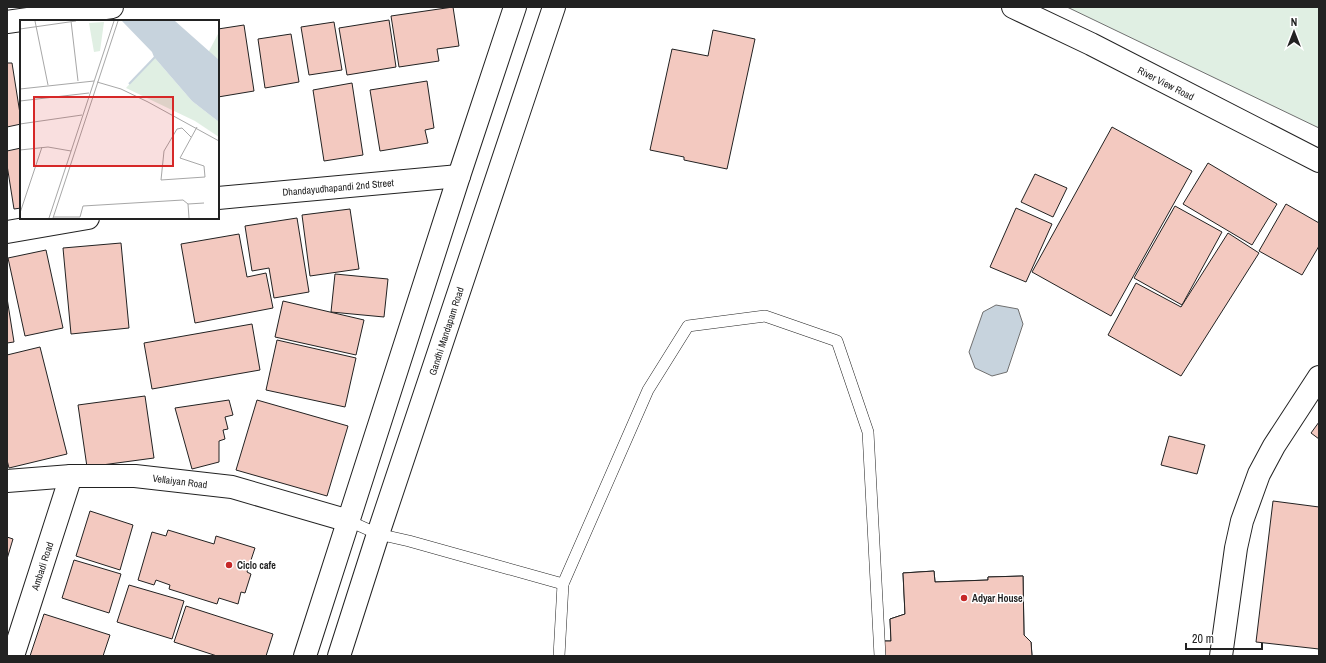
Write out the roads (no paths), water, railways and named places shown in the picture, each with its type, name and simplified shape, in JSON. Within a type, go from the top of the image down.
[{"type":"street","points":[[21,20],[112,7]]},
{"type":"street","points":[[305,656],[458,176],[515,7]]},
{"type":"street","name":"Gandhi Mandapam Road","points":[[339,656],[378,534],[554,7]]},
{"type":"street","name":"River View Road","points":[[1013,7],[1091,44],[1319,161]]},
{"type":"street","points":[[7,22],[20,20]]},
{"type":"street","name":"Dhandayudhapandi 2nd Street","points":[[219,198],[458,176]]},
{"type":"street","points":[[7,232],[82,219]]},
{"type":"street","points":[[1221,656],[1236,548],[1242,521],[1259,474],[1274,446],[1319,377]]},
{"type":"street","name":"Vellaiyan Road","points":[[7,481],[71,476],[135,476],[232,488],[349,521]]},
{"type":"street","name":"Ambadi Road","points":[[13,656],[71,476]]},
{"type":"lane","points":[[558,656],[563,584],[648,390],[688,326],[765,316],[837,341],[868,432],[880,656]]},
{"type":"lane","points":[[349,521],[378,534],[409,541],[563,584]]},
{"type":"place","name":"Ciclo cafe","points":[[229,565]]},
{"type":"place","name":"Adyar House","points":[[964,598]]}]
